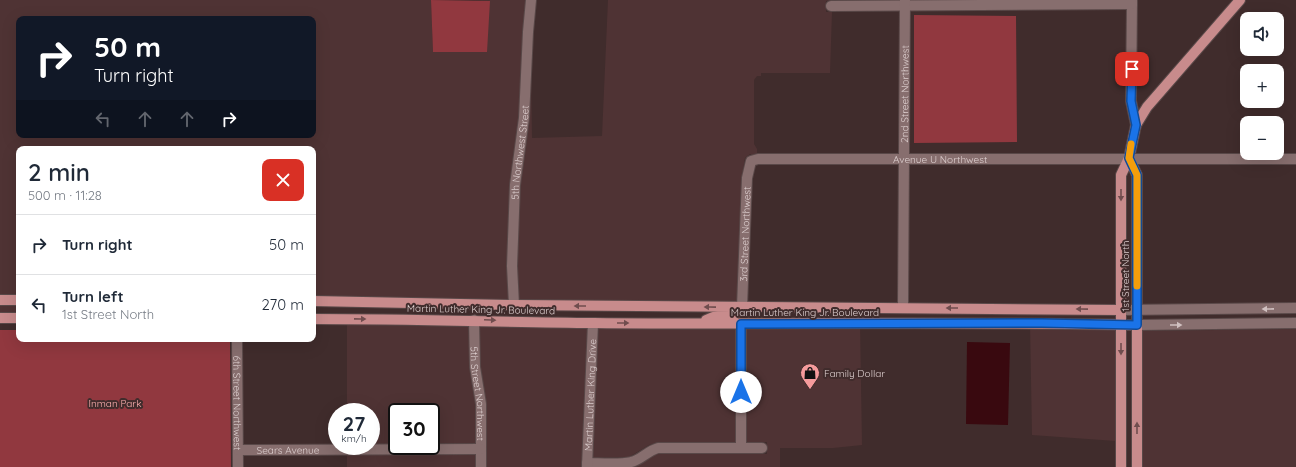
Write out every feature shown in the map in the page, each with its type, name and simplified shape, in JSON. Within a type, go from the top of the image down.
[{"type":"main road","name":"1st Street North","points":[[1122,467],[1121,175],[1129,158],[1136,125],[1147,107],[1240,0]]},
{"type":"main road","name":"1st Street North","points":[[1129,158],[1137,175],[1138,467]]},
{"type":"main road","points":[[0,300],[16,300]]},
{"type":"main road","name":"Martin Luther King Jr. Boulevard","points":[[316,301],[742,308],[1121,310]]},
{"type":"main road","points":[[699,323],[713,317],[733,316],[742,308]]},
{"type":"main road","points":[[0,318],[16,318]]},
{"type":"main road","name":"Martin Luther King Jr. Boulevard","points":[[316,319],[474,320],[593,323],[1137,325]]},
{"type":"street","name":"5th Northwest Street","points":[[514,305],[512,266],[515,185],[524,118],[531,0]]},
{"type":"street","points":[[831,6],[905,2],[1132,2],[1131,101],[1136,125]]},
{"type":"street","name":"2nd Street Northwest","points":[[903,308],[905,2]]},
{"type":"street","name":"Avenue U Northwest","points":[[751,162],[766,159],[904,158],[1296,159]]},
{"type":"street","name":"3rd Street Northwest","points":[[742,308],[746,178],[748,167],[751,162]]},
{"type":"street","name":"Martin Luther King Jr. Boulevard","points":[[1121,310],[1296,308]]},
{"type":"street","name":"5th Street Northwest","points":[[474,320],[475,367],[480,397],[481,467]]},
{"type":"street","name":"Martin Luther King Drive","points":[[587,465],[593,323]]},
{"type":"street","name":"Martin Luther King Jr. Boulevard","points":[[1137,325],[1296,323]]},
{"type":"street","points":[[741,324],[741,448]]},
{"type":"street","name":"6th Street Northwest","points":[[237,342],[238,467]]},
{"type":"street","points":[[587,465],[630,463],[640,459],[650,450],[658,448],[762,448]]},
{"type":"street","name":"Sears Avenue","points":[[238,450],[481,449]]},
{"type":"shaded area","points":[[0,0],[431,0],[433,52],[490,1],[473,0],[526,0],[519,117],[510,185],[507,266],[510,308],[316,300],[316,146],[16,146],[16,295],[0,295]]},
{"type":"shaded area","points":[[608,0],[833,0],[826,1],[826,12],[832,12],[830,73],[761,73],[761,76],[757,76],[754,80],[754,144],[757,149],[757,153],[752,155],[750,154],[745,158],[742,177],[737,310],[520,308],[517,266],[520,186],[529,119],[531,74],[532,138],[602,136]]},
{"type":"shaded area","points":[[0,306],[16,306],[16,312],[0,312]]},
{"type":"shaded area","points":[[347,315],[468,318],[470,368],[475,398],[476,443],[440,444],[440,403],[388,403],[388,444],[380,444],[380,403],[347,403]]},
{"type":"shaded area","points":[[478,318],[588,321],[582,467],[486,467],[486,404],[480,367]]},
{"type":"shaded area","points":[[599,321],[736,321],[736,442],[658,442],[649,445],[629,457],[592,458]]},
{"type":"shaded area","points":[[747,321],[860,322],[862,445],[833,448],[780,448],[780,467],[634,467],[652,455],[658,454],[767,454],[767,442],[746,442]]},
{"type":"shaded area","points":[[1030,323],[1116,323],[1116,441],[1032,435]]},
{"type":"shaded area","points":[[1296,329],[1296,467],[1143,467],[1142,331]]},
{"type":"shaded area","points":[[967,342],[1010,343],[1008,425],[966,424]]},
{"type":"shaded area","points":[[347,455],[476,455],[476,467],[347,467]]},
{"type":"green space","points":[[431,0],[490,1],[487,52],[433,52]]},
{"type":"green space","points":[[914,15],[1016,16],[1017,142],[914,143]]},
{"type":"green space","name":"Inman Park","points":[[0,330],[16,330],[16,342],[230,342],[231,467],[0,467]]},
{"type":"slow traffic","points":[[1131,144],[1129,158],[1137,175],[1137,286]]},
{"type":"place","name":"Family Dollar","points":[[810,390]]},
{"type":"route","points":[[741,392],[741,324],[1042,323],[1137,325],[1137,175],[1129,158],[1131,142],[1136,125],[1131,101],[1132,69]]}]
